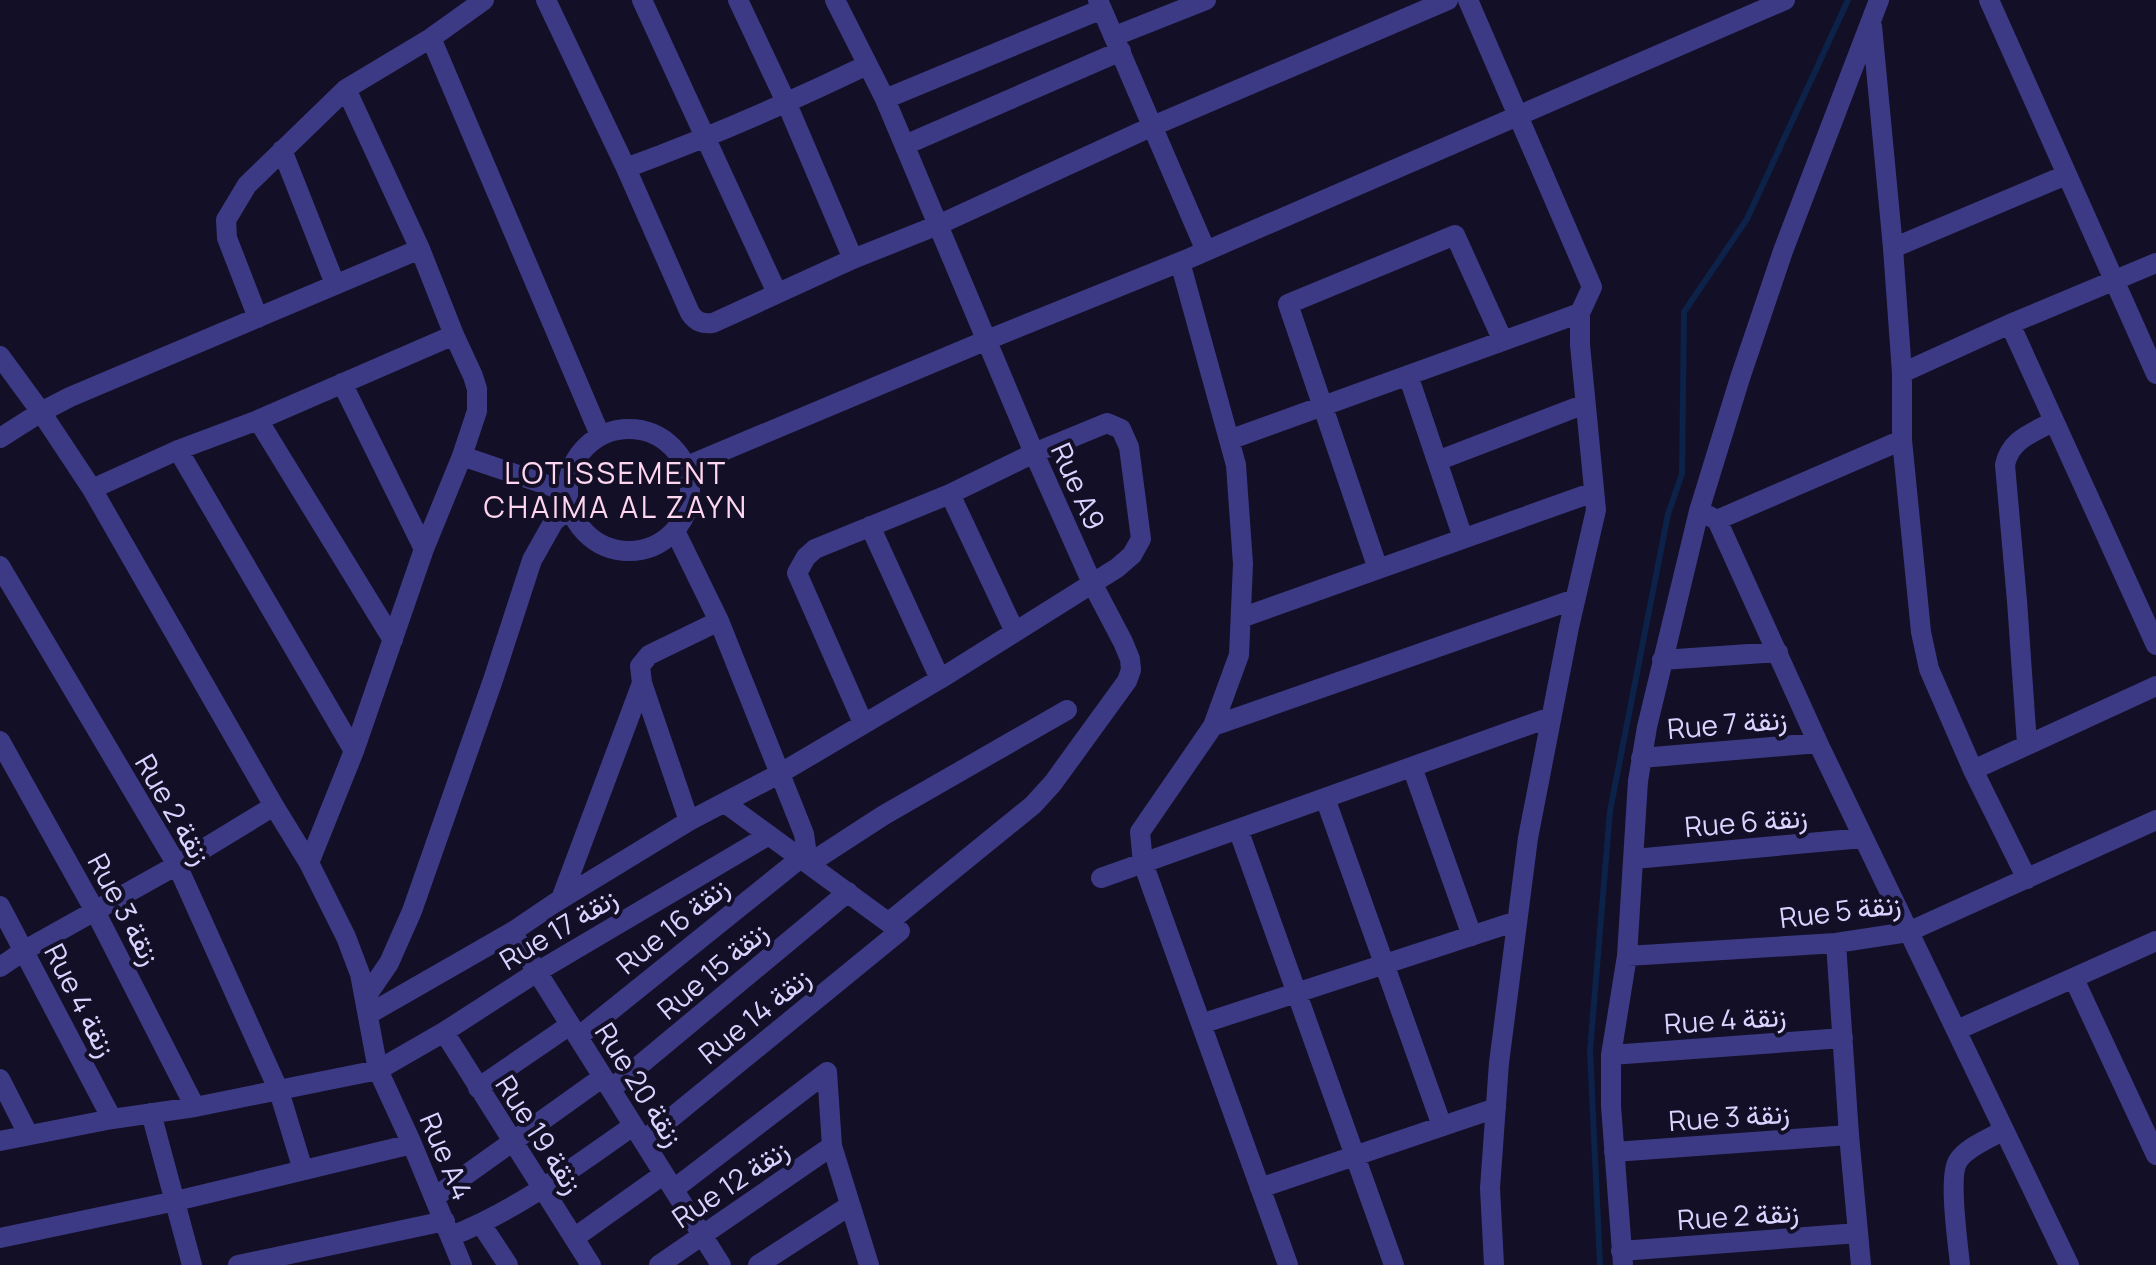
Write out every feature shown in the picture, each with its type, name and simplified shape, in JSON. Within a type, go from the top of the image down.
[{"type":"street","points":[[258,318],[226,238],[226,220],[247,185],[346,88],[432,38],[484,0]]},
{"type":"street","points":[[546,0],[694,319],[713,324],[1153,126],[1448,0]]},
{"type":"street","points":[[642,0],[777,293]]},
{"type":"street","points":[[738,0],[852,259]]},
{"type":"street","name":"Rue A9","points":[[835,0],[905,144],[1034,453],[1130,659],[1131,670],[1127,682],[1033,806],[894,926]]},
{"type":"street","points":[[905,144],[1206,0]]},
{"type":"street","points":[[1468,0],[1592,286],[1580,313],[1580,345],[1596,510],[1528,838],[1499,1063],[1490,1188],[1494,1265]]},
{"type":"street","points":[[687,466],[1206,251],[1785,0]]},
{"type":"street","points":[[1989,0],[2156,374]]},
{"type":"street","points":[[885,99],[1100,4],[1206,251]]},
{"type":"street","points":[[1875,10],[1902,373],[1902,440],[1923,642],[1973,770],[2026,879]]},
{"type":"street","points":[[1622,1258],[1611,1055],[1627,956],[1641,758],[1662,660],[1708,516],[1740,378],[1875,10]]},
{"type":"street","points":[[432,38],[600,436]]},
{"type":"street","points":[[626,168],[786,104],[866,64]]},
{"type":"street","points":[[309,863],[354,751],[477,411],[476,388],[420,249],[346,88]]},
{"type":"street","points":[[282,150],[335,284]]},
{"type":"street","points":[[1893,248],[2066,176]]},
{"type":"street","points":[[1378,569],[1288,304],[1454,234],[1503,341]]},
{"type":"street","points":[[0,438],[41,412],[420,249]]},
{"type":"street","points":[[1180,262],[1236,465],[1242,544],[1238,655],[1213,726],[1140,832],[1144,863],[1288,1265]]},
{"type":"street","points":[[1902,373],[2156,263]]},
{"type":"street","points":[[1229,440],[1580,313]]},
{"type":"street","points":[[2010,324],[2156,644]]},
{"type":"street","points":[[92,489],[454,334]]},
{"type":"street","name":"Rue A4","points":[[0,356],[92,489],[309,863],[346,936],[360,974],[378,1070],[462,1265]]},
{"type":"street","points":[[1408,375],[1463,538]]},
{"type":"street","points":[[342,383],[424,549]]},
{"type":"street","points":[[1437,461],[1585,404]]},
{"type":"street","points":[[258,420],[394,640]]},
{"type":"street","points":[[2027,744],[2005,466],[2012,446],[2054,421]]},
{"type":"street","points":[[367,1006],[512,932],[688,821],[779,774],[940,679],[1125,561],[1140,538],[1129,447],[1121,430],[1107,422],[950,494],[815,549],[806,557],[798,573],[863,723]]},
{"type":"street","points":[[620,428],[640,429],[660,436],[676,449],[687,466],[691,483],[685,516],[661,542],[644,550],[626,551],[608,547],[579,525],[569,500],[570,475],[586,446],[600,436],[620,428]]},
{"type":"street","points":[[1708,516],[1902,440]]},
{"type":"street","points":[[178,450],[354,751]]},
{"type":"street","points":[[462,456],[569,500]]},
{"type":"street","points":[[1240,618],[1594,492]]},
{"type":"street","points":[[950,494],[1015,632]]},
{"type":"street","points":[[367,1006],[412,911],[532,560],[569,500]]},
{"type":"street","points":[[1708,516],[1778,652],[2069,1265]]},
{"type":"street","points":[[870,526],[940,679]]},
{"type":"street","points":[[675,531],[719,621],[804,834],[806,860]]},
{"type":"street","name":"Rue 2 زنقة","points":[[0,566],[177,865],[279,1091],[303,1170]]},
{"type":"street","points":[[1213,726],[1576,599]]},
{"type":"street","points":[[688,821],[642,683],[640,666],[649,655],[719,621]]},
{"type":"street","points":[[1662,660],[1778,652]]},
{"type":"street","points":[[561,899],[642,683]]},
{"type":"street","points":[[1973,770],[2156,686]]},
{"type":"street","name":"Rue 16 زنقة","points":[[478,1088],[574,1031],[806,860],[1067,710]]},
{"type":"street","points":[[1101,878],[1551,717]]},
{"type":"street","name":"Rue 3 زنقة","points":[[0,741],[96,911],[194,1107]]},
{"type":"street","name":"Rue 7 زنقة","points":[[1641,758],[1818,743]]},
{"type":"street","points":[[1412,767],[1472,936]]},
{"type":"street","points":[[1325,798],[1442,1126]]},
{"type":"street","points":[[725,803],[894,926]]},
{"type":"street","points":[[0,966],[274,806]]},
{"type":"street","name":"Rue 5 زنقة","points":[[1627,956],[1836,943],[1908,932],[2156,820]]},
{"type":"street","points":[[1238,829],[1394,1265]]},
{"type":"street","name":"Rue 17 زنقة","points":[[0,1140],[378,1070],[769,835]]},
{"type":"street","name":"Rue 6 زنقة","points":[[1634,859],[1863,838]]},
{"type":"street","name":"Rue 15 زنقة","points":[[435,1197],[607,1083],[848,892]]},
{"type":"street","name":"Rue 4 زنقة","points":[[0,906],[112,1119]]},
{"type":"street","points":[[1201,1024],[1517,922]]},
{"type":"street","name":"Rue 14 زنقة","points":[[238,1265],[482,1224],[638,1134],[894,926]]},
{"type":"street","name":"Rue 20 زنقة","points":[[512,932],[721,1265]]},
{"type":"street","points":[[1957,1030],[2156,941]]},
{"type":"street","points":[[1836,943],[1861,1265]]},
{"type":"street","points":[[2074,979],[2156,1155]]},
{"type":"street","name":"Rue 19 زنقة","points":[[444,1032],[592,1265]]},
{"type":"street","name":"Rue 4 زنقة","points":[[1611,1055],[1842,1038]]},
{"type":"street","points":[[574,1238],[668,1181],[827,1072],[832,1146],[868,1265]]},
{"type":"street","points":[[0,1079],[28,1134]]},
{"type":"street","points":[[1260,1188],[1496,1108]]},
{"type":"street","points":[[151,1113],[192,1265]]},
{"type":"street","points":[[1960,1265],[1956,1164],[1966,1153],[2004,1130]]},
{"type":"street","name":"Rue 3 زنقة","points":[[1614,1152],[1849,1135]]},
{"type":"street","points":[[0,1238],[176,1201],[412,1144]]},
{"type":"street","name":"Rue 12 زنقة","points":[[658,1265],[832,1146]]},
{"type":"street","points":[[758,1265],[849,1206]]},
{"type":"street","points":[[482,1224],[508,1265]]},
{"type":"street","name":"Rue 2 زنقة","points":[[1622,1258],[1858,1233]]},
{"type":"waterway","points":[[1600,1265],[1590,1051],[1610,811],[1668,514],[1682,474],[1684,312],[1747,219],[1848,0]]},
{"type":"district","name":"LOTISSEMENT CHAIMA AL ZAYN","points":[[616,489]]}]
